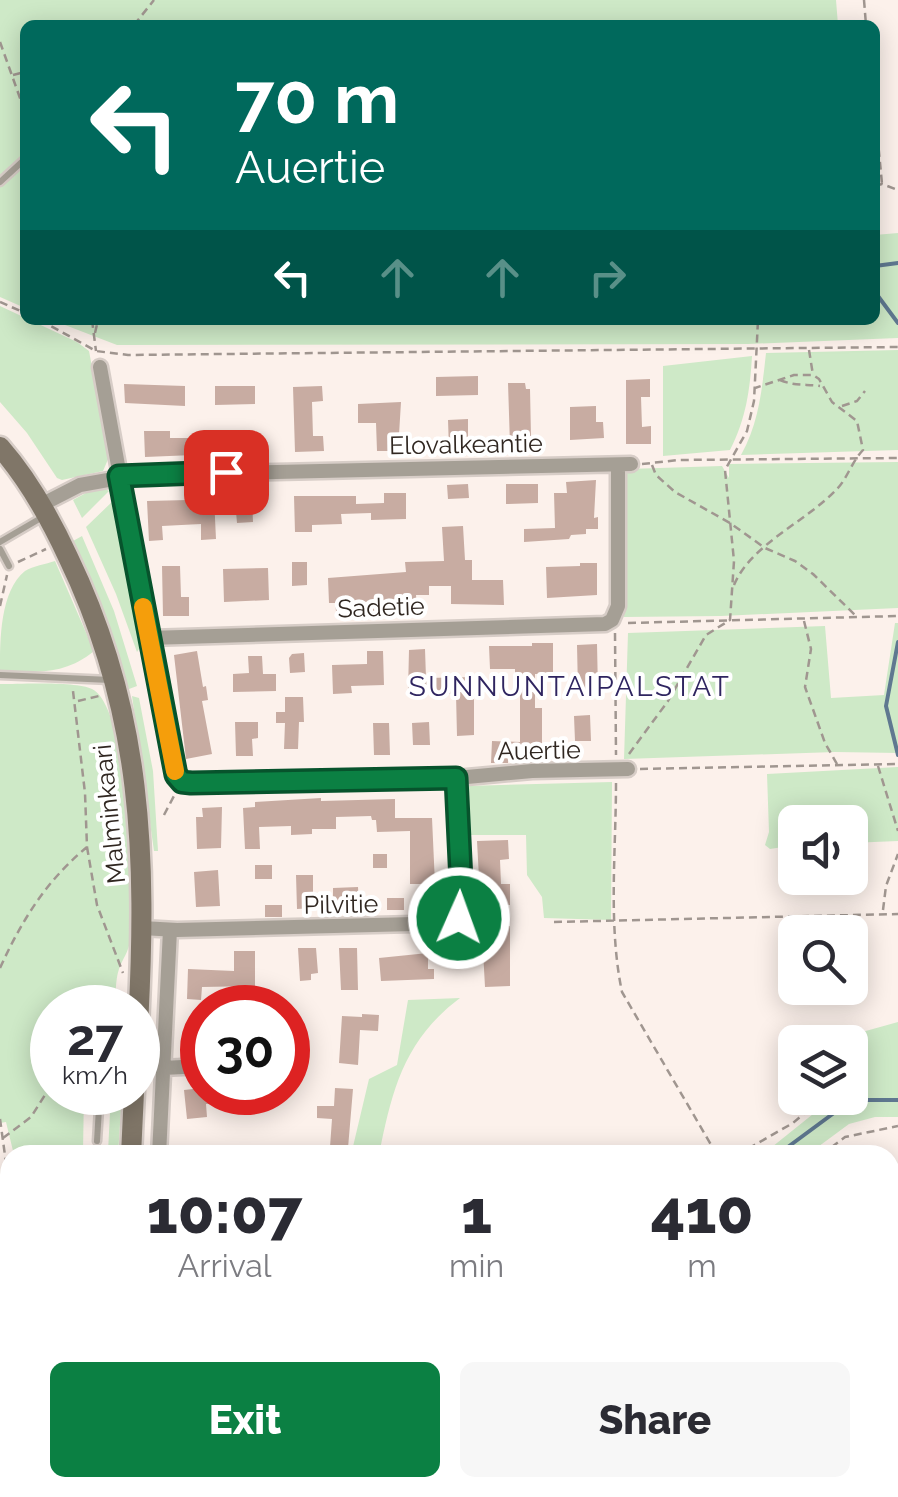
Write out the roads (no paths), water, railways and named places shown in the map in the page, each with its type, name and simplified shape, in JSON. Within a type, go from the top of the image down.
[{"type":"main road","name":"Malminkaari","points":[[0,447],[44,510],[84,590],[136,784],[142,928],[140,985]]},
{"type":"main road","points":[[131,1145],[133,1115]]},
{"type":"street","points":[[98,359],[149,638]]},
{"type":"street","name":"Elovalkeantie","points":[[44,510],[70,489],[119,476],[625,464],[618,606],[612,620]]},
{"type":"street","name":"Sadetie","points":[[149,638],[605,624],[612,620]]},
{"type":"street","name":"Auertie","points":[[149,638],[174,771],[182,782],[456,778],[532,771],[622,770]]},
{"type":"street","name":"Pilvitie","points":[[142,928],[454,923],[462,902],[456,778]]},
{"type":"street","points":[[159,1145],[170,930]]},
{"type":"street","points":[[163,1068],[180,1067]]},
{"type":"lane","points":[[0,182],[20,164]]},
{"type":"lane","points":[[0,542],[44,510]]},
{"type":"lane","points":[[0,550],[10,566]]},
{"type":"lane","points":[[0,675],[69,678],[110,688]]},
{"type":"lane","points":[[98,1141],[99,1115]]},
{"type":"waterway","points":[[880,265],[898,263]]},
{"type":"waterway","points":[[880,299],[898,323]]},
{"type":"waterway","points":[[898,642],[886,706],[898,755]]},
{"type":"waterway","points":[[791,1145],[842,1107],[861,1100],[898,1100]]},
{"type":"district","name":"SUNNUNTAIPALSTAT","points":[[570,686]]}]
